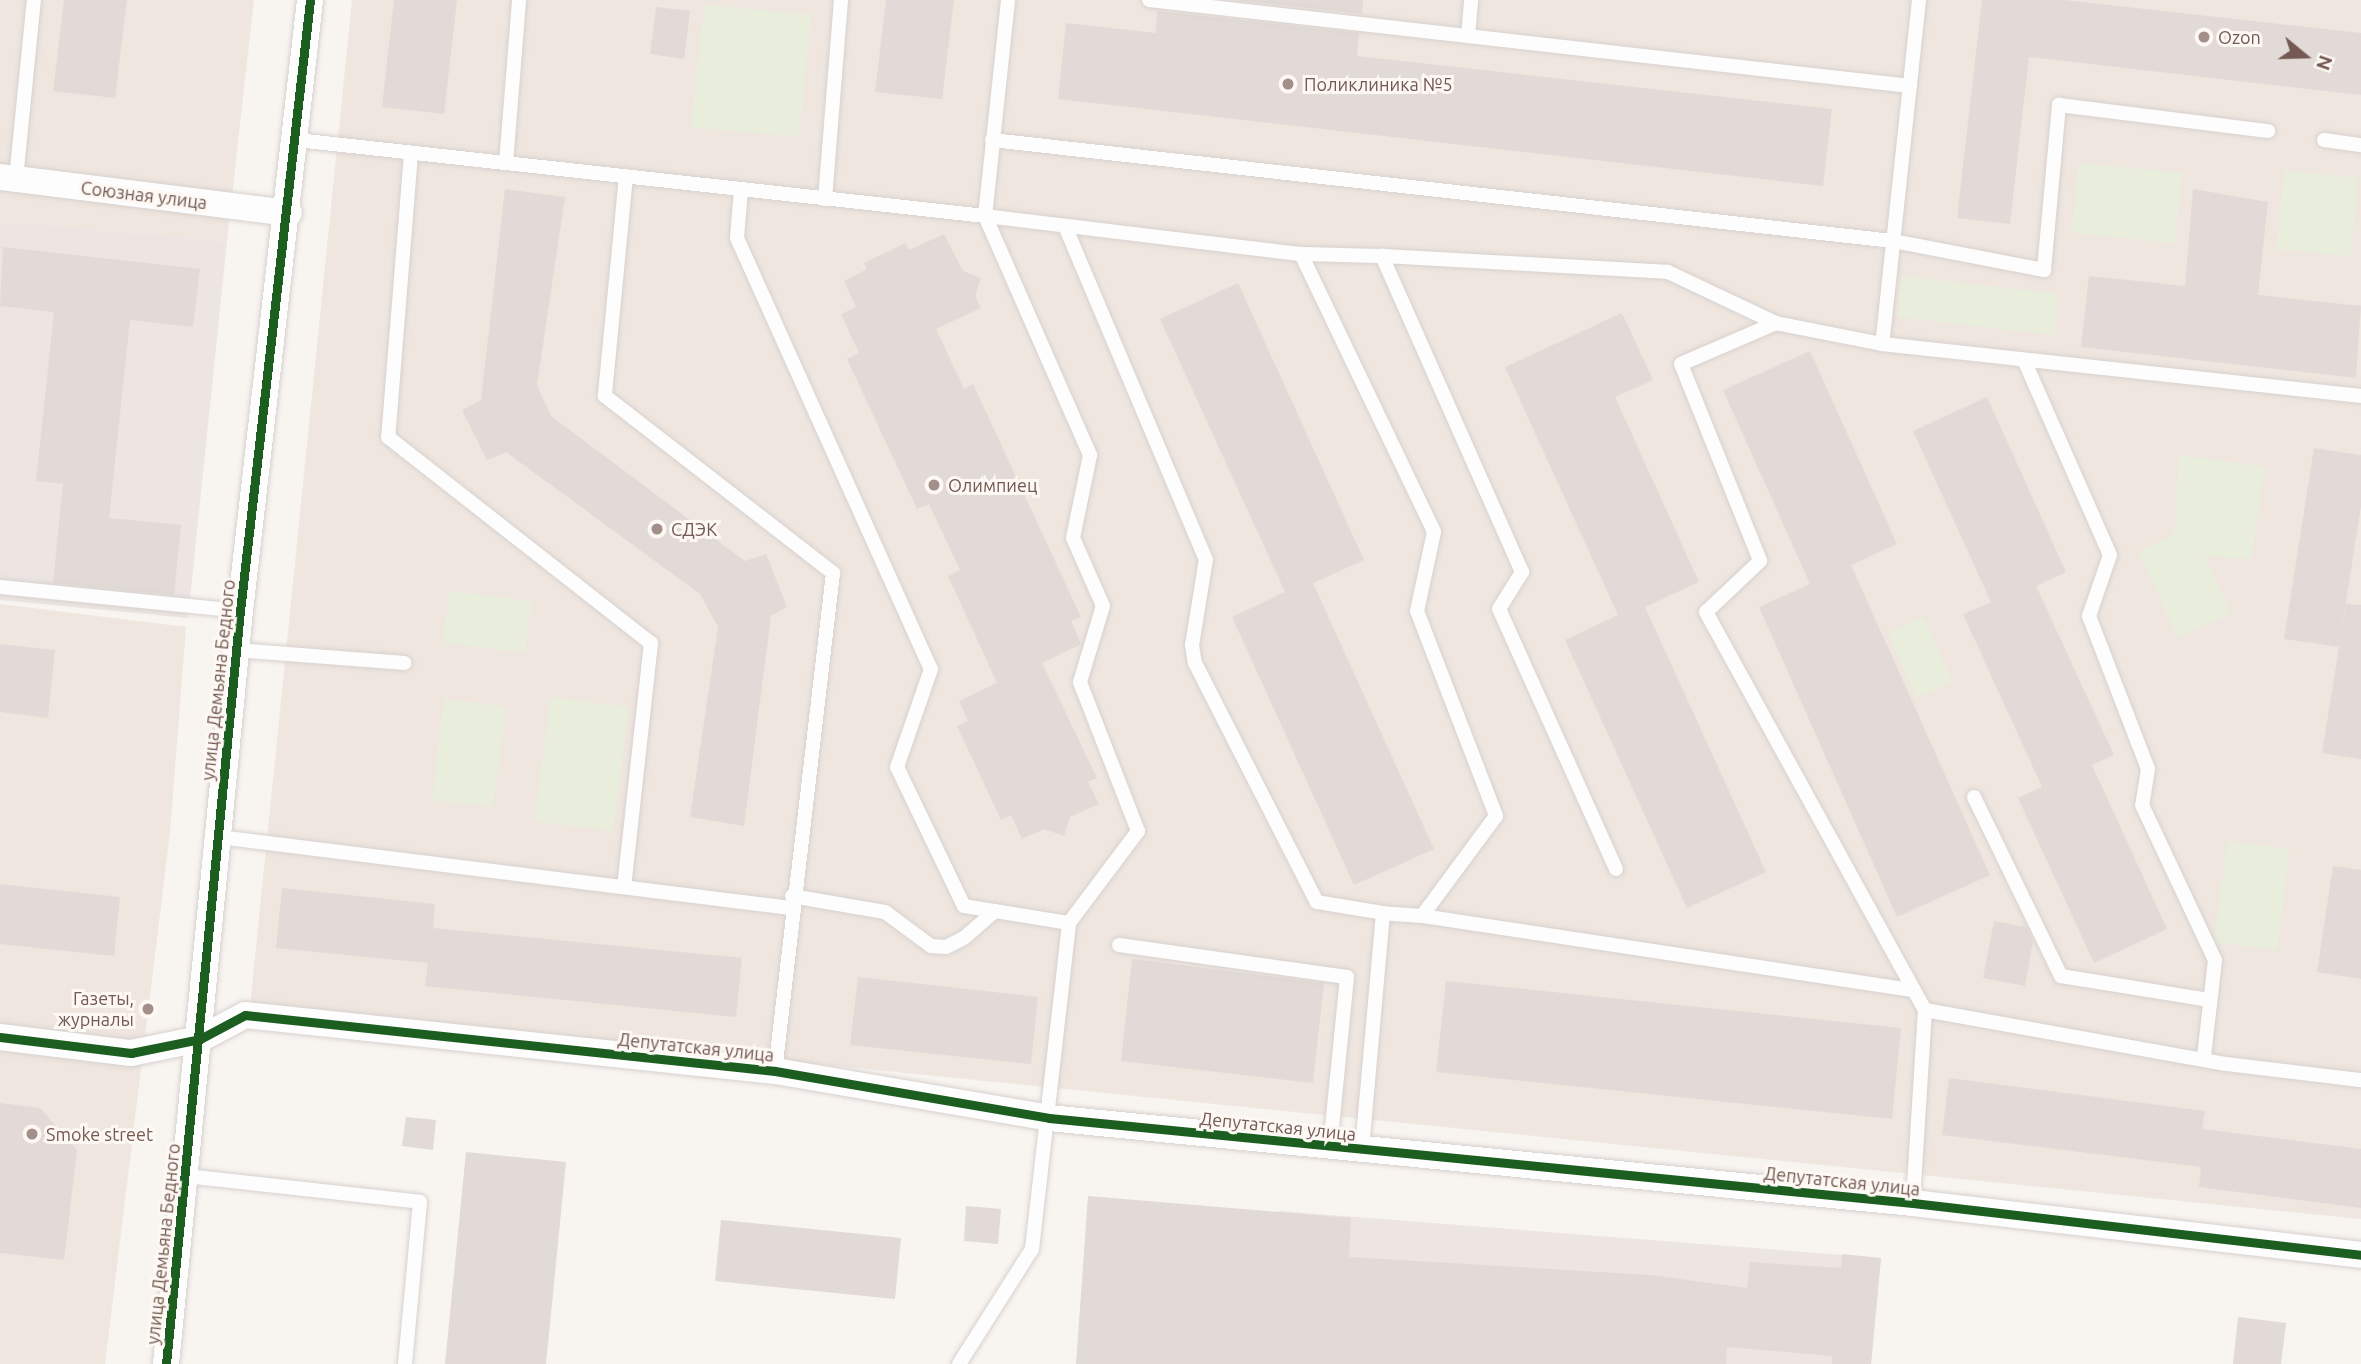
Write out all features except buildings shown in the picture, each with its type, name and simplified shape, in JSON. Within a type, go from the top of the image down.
[{"type":"street","name":"улица Демьяна Бедного","points":[[166,1364],[240,611],[289,213],[310,0]]},
{"type":"street","name":"Союзная улица","points":[[8,178],[289,213]]},
{"type":"street","name":"Депутатская улица","points":[[0,1037],[131,1053],[200,1039],[245,1015],[775,1071],[1049,1118],[1913,1203],[2361,1255]]},
{"type":"lane","points":[[8,178],[34,0]]},
{"type":"lane","points":[[506,163],[519,0]]},
{"type":"lane","points":[[825,199],[841,0]]},
{"type":"lane","points":[[959,1364],[1032,1249],[1049,1118],[1069,923],[1138,831],[1080,682],[1103,606],[1073,538],[1090,455],[985,216],[1008,0]]},
{"type":"lane","points":[[1149,0],[1910,86]]},
{"type":"lane","points":[[1468,36],[1471,0]]},
{"type":"lane","points":[[1882,344],[1919,0]]},
{"type":"lane","points":[[992,140],[1893,241],[2044,271],[2059,105],[2268,131]]},
{"type":"lane","points":[[297,140],[985,216],[1301,254],[1668,272],[1776,323],[1882,344],[2361,396]]},
{"type":"lane","points":[[2324,140],[2361,145]]},
{"type":"lane","points":[[411,154],[387,437],[651,643],[624,887]]},
{"type":"lane","points":[[626,176],[604,396],[833,572],[792,902],[775,1071]]},
{"type":"lane","points":[[741,190],[737,239],[931,669],[897,766],[964,905],[1069,923]]},
{"type":"lane","points":[[1065,226],[1206,559],[1192,645],[1195,663],[1317,901],[1383,913],[1422,916],[1913,990]]},
{"type":"lane","points":[[1301,254],[1434,532],[1417,611],[1496,816],[1422,916]]},
{"type":"lane","points":[[1382,256],[1522,572],[1499,609],[1616,869]]},
{"type":"lane","points":[[1776,323],[1681,364],[1760,561],[1706,612],[1925,1010],[1913,1203]]},
{"type":"lane","points":[[2024,359],[2110,555],[2090,616],[2148,769],[2142,805],[2215,960],[2204,1056]]},
{"type":"lane","points":[[0,587],[240,611]]},
{"type":"lane","points":[[236,650],[405,663]]},
{"type":"lane","points":[[1974,797],[2062,976],[2210,1000]]},
{"type":"lane","points":[[219,837],[624,887],[885,912],[931,947],[946,947],[964,938],[995,911]]},
{"type":"lane","points":[[1362,1150],[1383,913]]},
{"type":"lane","points":[[1119,945],[1347,977],[1330,1147]]},
{"type":"lane","points":[[1925,1010],[2361,1080]]},
{"type":"lane","points":[[186,1176],[420,1202],[405,1364]]},
{"type":"shaded area","points":[[0,0],[254,0],[227,241],[0,221]]},
{"type":"shaded area","points":[[352,0],[2361,0],[2361,1219],[250,1007]]},
{"type":"shaded area","points":[[0,221],[227,241],[188,618],[0,600]]},
{"type":"shaded area","points":[[0,604],[186,627],[170,832],[105,1364],[0,1364]]},
{"type":"shaded area","points":[[1279,1211],[1881,1258],[1871,1364],[1266,1364]]},
{"type":"green space","points":[[704,5],[811,15],[799,137],[691,127]]},
{"type":"green space","points":[[2079,163],[2182,173],[2175,243],[2072,233]]},
{"type":"green space","points":[[2284,171],[2358,178],[2351,256],[2277,249]]},
{"type":"green space","points":[[1902,276],[2058,294],[2054,335],[1897,317]]},
{"type":"green space","points":[[2179,455],[2265,467],[2251,559],[2204,556],[2231,613],[2178,638],[2138,551],[2174,534]]},
{"type":"green space","points":[[449,591],[531,601],[525,653],[443,643]]},
{"type":"green space","points":[[1924,617],[1952,682],[1916,698],[1888,632]]},
{"type":"green space","points":[[551,697],[629,707],[613,831],[534,821]]},
{"type":"green space","points":[[444,699],[506,707],[493,807],[432,800]]},
{"type":"green space","points":[[2227,841],[2290,849],[2277,950],[2214,942]]},
{"type":"cycle path","points":[[166,1364],[240,611],[310,0]]},
{"type":"cycle path","points":[[0,1037],[131,1053],[200,1039],[245,1015],[775,1071],[1049,1118],[1913,1203],[2361,1255]]},
{"type":"place","name":"Ozon","points":[[2204,37]]},
{"type":"place","name":"Поликлиника №5","points":[[1288,84]]},
{"type":"place","name":"Олимпиец","points":[[934,485]]},
{"type":"place","name":"СДЭК","points":[[657,529]]},
{"type":"place","name":"Газеты, журналы","points":[[148,1009]]},
{"type":"place","name":"Smoke street","points":[[32,1134]]}]
